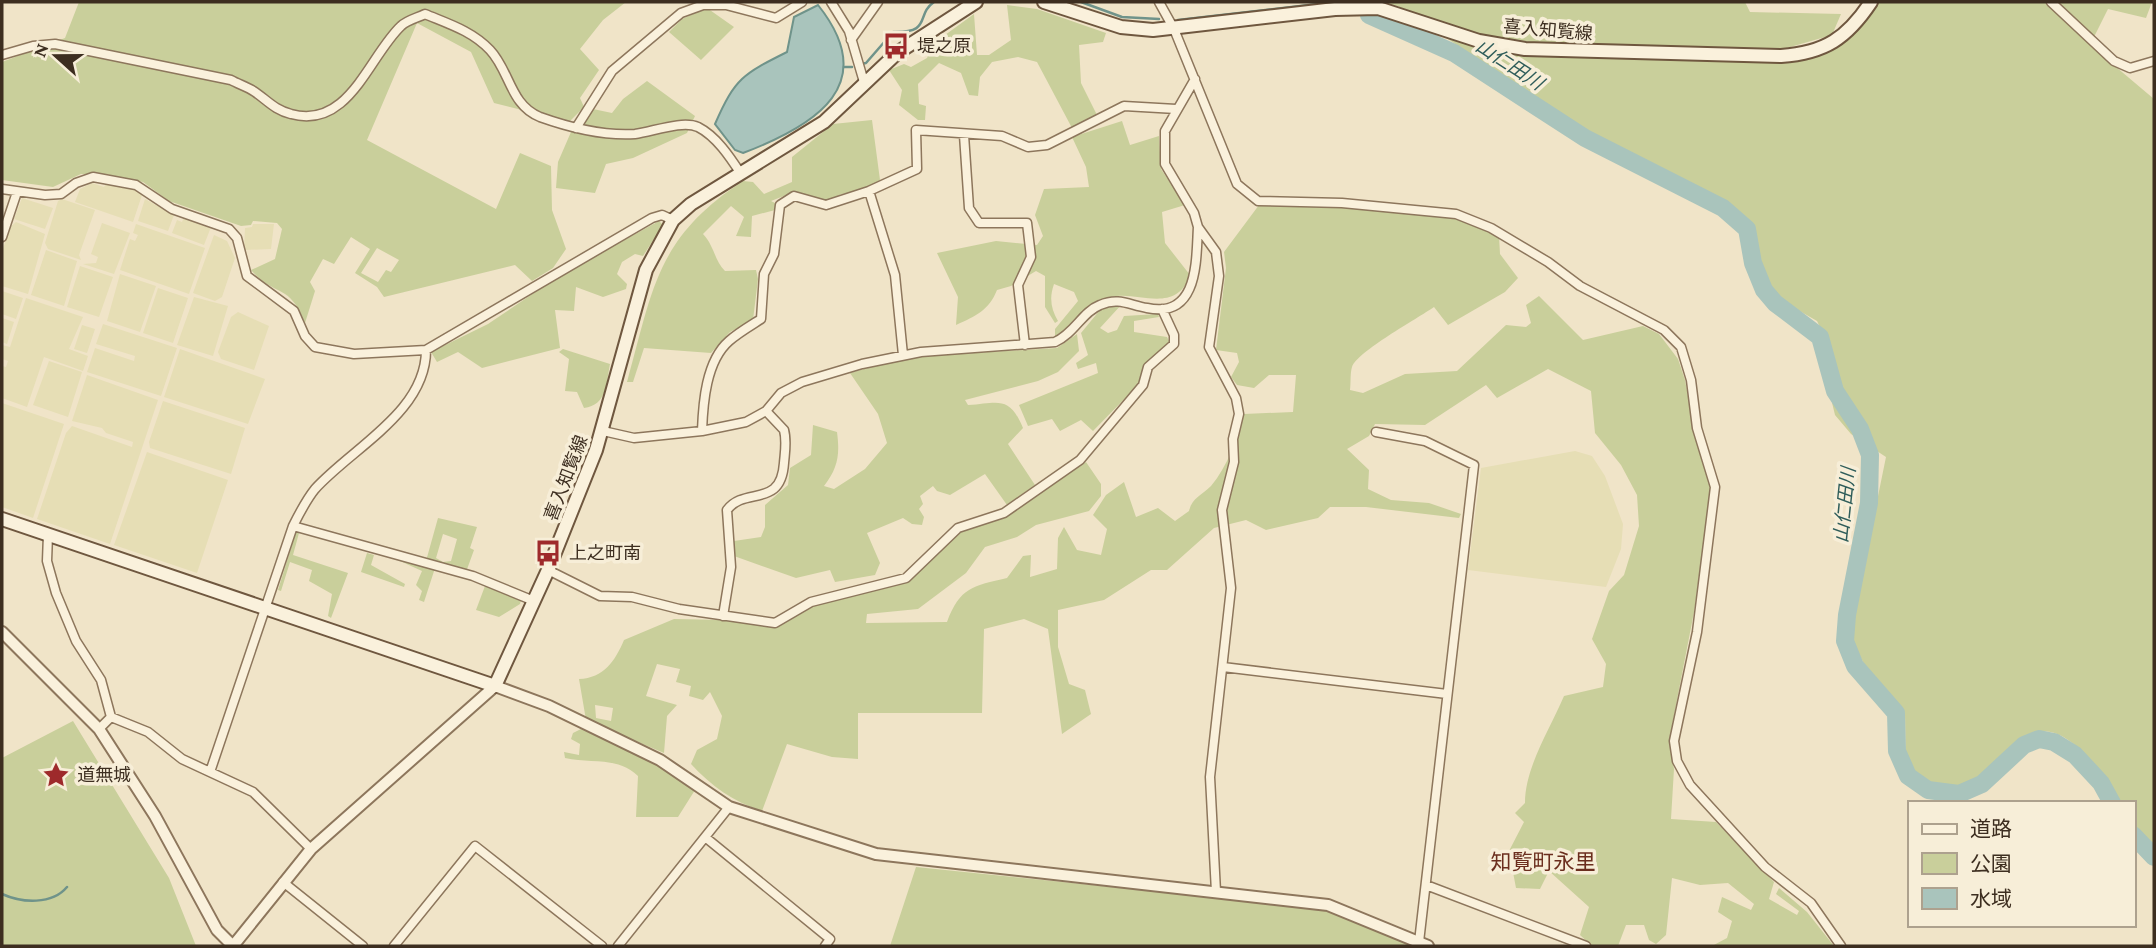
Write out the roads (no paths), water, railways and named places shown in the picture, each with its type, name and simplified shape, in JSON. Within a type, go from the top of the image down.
[{"type":"main road","name":"喜入知覧線","points":[[495,686],[548,570],[603,431],[646,270],[673,220],[691,204],[824,122],[897,53],[976,2]]},
{"type":"main road","name":"喜入知覧線","points":[[1044,2],[1121,27],[1174,29],[1335,9],[1378,8],[1479,41],[1525,49],[1781,56],[1803,54],[1833,45],[1846,35],[1871,2]]},
{"type":"main road","points":[[2,519],[495,686]]},
{"type":"street","points":[[576,128],[612,71],[681,13],[703,5],[726,5],[776,18],[802,2]]},
{"type":"street","points":[[831,2],[841,13],[864,82]]},
{"type":"street","points":[[851,40],[878,2]]},
{"type":"street","points":[[1159,2],[1174,29],[1237,184],[1258,201],[1342,203],[1456,215],[1491,228],[1548,262],[1580,286],[1664,330],[1681,347],[1691,380],[1697,428],[1715,487],[1697,632],[1674,741],[1677,761],[1690,786],[1765,867],[1811,903],[1841,946]]},
{"type":"street","points":[[2051,2],[2114,61],[2130,68],[2154,61]]},
{"type":"street","points":[[2,55],[33,46],[55,44],[231,80],[254,91],[271,107],[292,115],[306,116],[325,113],[343,101],[403,24],[425,14],[472,34],[492,51],[504,69],[518,101],[537,116],[576,128],[634,134],[695,125],[710,134],[741,174]]},
{"type":"street","points":[[603,431],[634,438],[702,431],[746,422],[766,411],[781,393],[802,382],[903,355],[1055,342],[1069,336],[1098,305],[1120,300],[1148,309],[1162,309],[1181,301],[1191,291],[1195,277],[1198,227],[1194,213],[1165,164],[1166,131],[1195,79]]},
{"type":"street","points":[[702,431],[703,407],[714,361],[727,342],[761,319],[764,274],[774,254],[780,205],[794,195],[825,205],[869,191],[917,169],[916,130],[1002,136],[1028,147],[1047,145],[1124,106],[1176,109]]},
{"type":"street","points":[[964,135],[969,208],[979,223],[1027,223],[1031,257],[1018,285],[1025,345]]},
{"type":"street","points":[[2,189],[61,194],[76,183],[93,177],[136,185],[172,209],[229,229],[237,238],[247,276],[294,311],[305,336],[315,347],[323,351],[354,354],[426,350],[652,218],[662,215],[673,220]]},
{"type":"street","points":[[869,191],[895,275],[903,355]]},
{"type":"street","points":[[2,237],[17,192]]},
{"type":"street","points":[[1198,227],[1216,252],[1219,276],[1209,347],[1236,398],[1239,414],[1233,439],[1234,462],[1222,510],[1231,588],[1210,777],[1216,892]]},
{"type":"street","points":[[548,570],[600,596],[632,597],[723,616],[775,623],[811,602],[905,578],[958,528],[1004,513],[1080,460],[1143,385],[1148,367],[1174,344],[1174,335],[1162,309]]},
{"type":"street","points":[[210,772],[267,610],[293,526],[314,491],[400,412],[412,396],[426,350]]},
{"type":"street","points":[[723,616],[731,567],[725,517],[727,510],[732,503],[771,493],[779,485],[784,468],[784,430],[766,411]]},
{"type":"street","points":[[2,632],[99,729],[155,816],[217,930],[233,946],[311,849],[495,686],[549,706],[660,760],[729,807],[792,830],[876,854],[1328,905],[1423,944],[1426,885],[1474,465],[1425,441],[1376,432]]},
{"type":"street","points":[[293,526],[473,576],[534,601]]},
{"type":"street","points":[[48,535],[47,561],[60,604],[76,641],[102,680],[111,718]]},
{"type":"street","points":[[1223,667],[1447,694]]},
{"type":"street","points":[[99,729],[111,718]]},
{"type":"street","points":[[111,718],[148,732],[182,759],[262,797],[311,849]]},
{"type":"street","points":[[618,946],[729,807]]},
{"type":"street","points":[[705,837],[830,939],[825,946]]},
{"type":"street","points":[[394,946],[475,846],[602,946]]},
{"type":"street","points":[[283,882],[363,946]]},
{"type":"street","points":[[1426,885],[1586,946]]},
{"type":"water","points":[[818,5],[836,33],[843,58],[841,79],[832,98],[816,115],[795,129],[743,153],[735,150],[715,124],[728,96],[750,72],[787,52],[794,17]]},
{"type":"waterway","points":[[861,64],[866,63],[893,32],[914,30],[919,26],[928,7],[934,2]]},
{"type":"waterway","points":[[1081,2],[1122,17],[1159,19]]},
{"type":"waterway","points":[[1178,20],[1335,2]]},
{"type":"waterway","name":"山仁田川","points":[[1369,15],[1454,53],[1585,138],[1723,208],[1747,229],[1753,263],[1764,290],[1775,303],[1820,337],[1835,391],[1860,429],[1870,455],[1869,503],[1847,615],[1845,641],[1855,666],[1896,713],[1897,751],[1908,776],[1928,790],[1959,794],[1982,784],[2024,745],[2039,739],[2054,742],[2075,755],[2101,783],[2111,801]]},
{"type":"waterway","points":[[844,67],[852,67]]},
{"type":"waterway","name":"山仁田川","points":[[2135,837],[2154,857]]},
{"type":"waterway","points":[[2,894],[36,901],[53,897],[67,887]]},
{"type":"place","name":"堤之原","points":[[896,46]]},
{"type":"place","name":"上之町南","points":[[548,553]]},
{"type":"place","name":"道無城","points":[[56,775]]},
{"type":"district","name":"知覧町永里","points":[[1543,862]]}]
